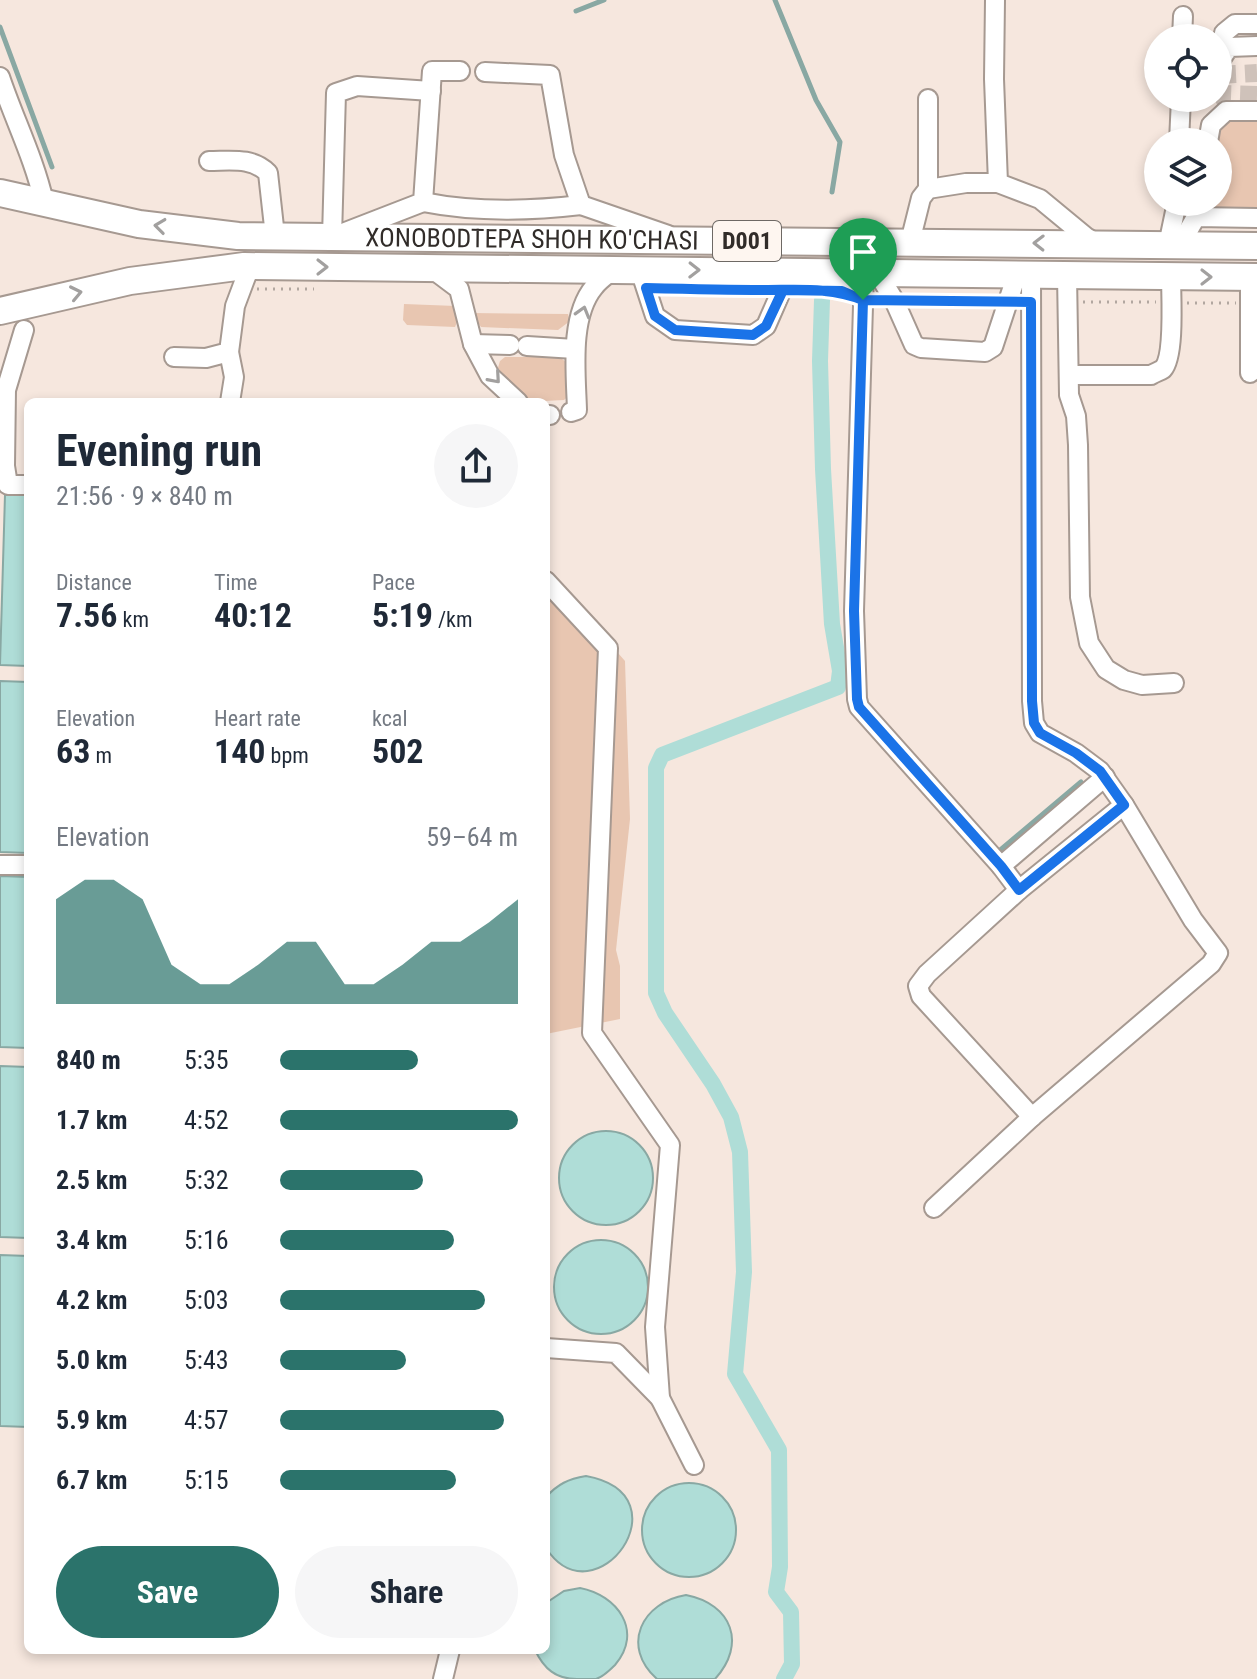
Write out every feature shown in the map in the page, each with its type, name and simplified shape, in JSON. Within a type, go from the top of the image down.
[{"type":"highway","name":"D001","points":[[0,193],[44,202]]},
{"type":"highway","name":"XONOBODTEPA SHOH KO'CHASI","points":[[44,202],[139,224],[238,236],[1257,246]]},
{"type":"highway","points":[[517,238],[517,268]]},
{"type":"highway","points":[[923,242],[918,256],[922,265],[939,273]]},
{"type":"highway","name":"XONOBODTEPA SHOH KO'CHASI","points":[[245,274],[431,268],[790,271],[1067,275],[1171,289],[1252,286]]},
{"type":"highway","name":"D001","points":[[0,311],[130,281],[245,274]]},
{"type":"lane","points":[[995,0],[998,183]]},
{"type":"lane","points":[[1183,16],[1183,24]]},
{"type":"lane","points":[[1232,26],[1257,24]]},
{"type":"lane","points":[[1232,47],[1257,46]]},
{"type":"lane","points":[[423,202],[432,71],[460,71]]},
{"type":"lane","points":[[485,72],[550,75],[564,155],[581,205]]},
{"type":"lane","points":[[0,77],[7,123],[36,168],[44,202]]},
{"type":"lane","points":[[431,91],[357,86],[336,93],[333,236],[423,202],[452,207],[552,208],[581,205],[682,240]]},
{"type":"lane","points":[[923,242],[921,198],[928,189],[928,99]]},
{"type":"lane","points":[[1211,127],[1226,111],[1257,111]]},
{"type":"lane","points":[[209,161],[240,160],[259,164],[268,173],[275,236]]},
{"type":"lane","points":[[928,189],[966,183],[998,183],[1040,199],[1098,244]]},
{"type":"lane","points":[[1232,214],[1257,218]]},
{"type":"lane","points":[[1174,245],[1176,216]]},
{"type":"lane","points":[[1174,245],[1193,216]]},
{"type":"lane","points":[[431,268],[459,289],[473,344],[490,376],[514,398]]},
{"type":"lane","points":[[571,412],[577,410],[575,349],[583,305],[593,287],[613,270]]},
{"type":"lane","points":[[640,270],[655,316],[675,330],[753,335],[766,326],[790,271]]},
{"type":"lane","points":[[871,272],[894,300],[914,345],[985,352],[993,347],[1007,302],[1024,274]]},
{"type":"lane","points":[[871,272],[854,611],[857,699],[859,707],[1019,890]]},
{"type":"lane","points":[[231,398],[234,377],[229,352],[235,306],[245,274]]},
{"type":"lane","points":[[934,1208],[1032,1117],[1211,964],[1218,953],[1193,920],[1105,777],[1076,753],[1040,733],[1034,723],[1024,274]]},
{"type":"lane","points":[[1067,275],[1069,395],[1076,416],[1078,445],[1080,597],[1089,643],[1106,669],[1124,680],[1142,685],[1174,683]]},
{"type":"lane","points":[[1250,373],[1252,286]]},
{"type":"lane","points":[[1069,375],[1151,375],[1162,370],[1170,343],[1171,289]]},
{"type":"lane","points":[[24,330],[3,390],[3,475],[24,483]]},
{"type":"lane","points":[[473,344],[575,349]]},
{"type":"lane","points":[[174,357],[206,358],[229,352]]},
{"type":"lane","points":[[550,585],[608,648],[592,1033],[670,1145],[655,1327],[660,1398]]},
{"type":"lane","points":[[1001,866],[1105,777]]},
{"type":"lane","points":[[1032,1117],[921,996],[918,986],[927,974],[1019,890],[1124,805]]},
{"type":"lane","points":[[0,865],[24,865]]},
{"type":"lane","points":[[550,1348],[616,1353],[660,1398],[694,1465]]},
{"type":"lane","points":[[443,1679],[449,1654]]},
{"type":"path","points":[[245,274],[319,289]]},
{"type":"path","points":[[1068,302],[1171,289],[1252,286]]},
{"type":"path","points":[[894,300],[1007,302]]},
{"type":"shaded area","points":[[1227,120],[1257,120],[1257,212],[1232,212],[1232,128],[1222,128]]},
{"type":"shaded area","points":[[404,304],[456,306],[457,322],[455,327],[407,325],[403,320]]},
{"type":"shaded area","points":[[471,313],[568,314],[570,321],[558,330],[481,327]]},
{"type":"shaded area","points":[[505,357],[559,357],[572,366],[572,393],[564,400],[521,398],[497,371]]},
{"type":"shaded area","points":[[550,576],[625,661],[630,819],[616,950],[620,966],[620,1019],[550,1033]]},
{"type":"water","points":[[5,495],[24,495],[24,666],[0,665]]},
{"type":"water","points":[[0,681],[24,682],[24,853],[0,852]]},
{"type":"water","points":[[0,876],[24,877],[24,1048],[0,1047]]},
{"type":"water","points":[[0,1066],[24,1067],[24,1238],[0,1237]]},
{"type":"water","points":[[606,1131],[624,1135],[639,1145],[649,1160],[653,1178],[649,1196],[639,1211],[624,1221],[606,1225],[588,1221],[573,1211],[563,1196],[559,1178],[563,1160],[573,1145],[588,1135]]},
{"type":"water","points":[[601,1240],[619,1244],[634,1254],[644,1269],[648,1287],[644,1305],[634,1320],[619,1330],[601,1334],[583,1330],[568,1320],[558,1305],[554,1287],[558,1269],[568,1254],[583,1244]]},
{"type":"water","points":[[0,1255],[24,1256],[24,1427],[0,1426]]},
{"type":"water","points":[[586,1476],[616,1488],[630,1506],[632,1527],[623,1547],[607,1563],[587,1571],[566,1567],[550,1552],[550,1493],[574,1479]]},
{"type":"water","points":[[689,1483],[707,1487],[722,1497],[732,1512],[736,1530],[732,1548],[722,1563],[707,1573],[689,1577],[671,1573],[656,1563],[646,1548],[642,1530],[646,1512],[656,1497],[671,1487]]},
{"type":"water","points":[[580,1588],[593,1592],[615,1606],[622,1616],[627,1640],[623,1652],[613,1667],[596,1679],[570,1679],[557,1675],[542,1663],[537,1654],[550,1654],[550,1600],[564,1591]]},
{"type":"water","points":[[686,1595],[702,1600],[724,1616],[732,1639],[730,1652],[725,1666],[715,1679],[657,1679],[640,1653],[638,1640],[641,1627],[658,1606]]},
{"type":"waterway","points":[[576,11],[604,0]]},
{"type":"waterway","points":[[775,0],[816,100],[840,142],[832,192]]},
{"type":"waterway","points":[[0,27],[52,167]]},
{"type":"waterway","points":[[784,1679],[792,1664],[791,1612],[776,1592],[780,1567],[779,1450],[735,1374],[744,1272],[740,1152],[731,1117],[713,1084],[665,1013],[656,993],[656,768],[662,755],[838,687],[840,671],[832,624],[823,469],[822,300]]},
{"type":"waterway","points":[[998,852],[1081,782]]},
{"type":"tunnel","points":[[1232,74],[1257,73]]},
{"type":"tunnel","points":[[1232,94],[1257,95]]},
{"type":"route","points":[[863,300],[842,291],[783,290],[646,288],[655,316],[675,330],[690,333],[753,335],[766,326],[783,290],[842,291],[863,300],[854,611],[859,707],[920,773],[1019,890],[1124,805],[1100,771],[1040,733],[1034,723],[1031,302],[863,300]]}]
